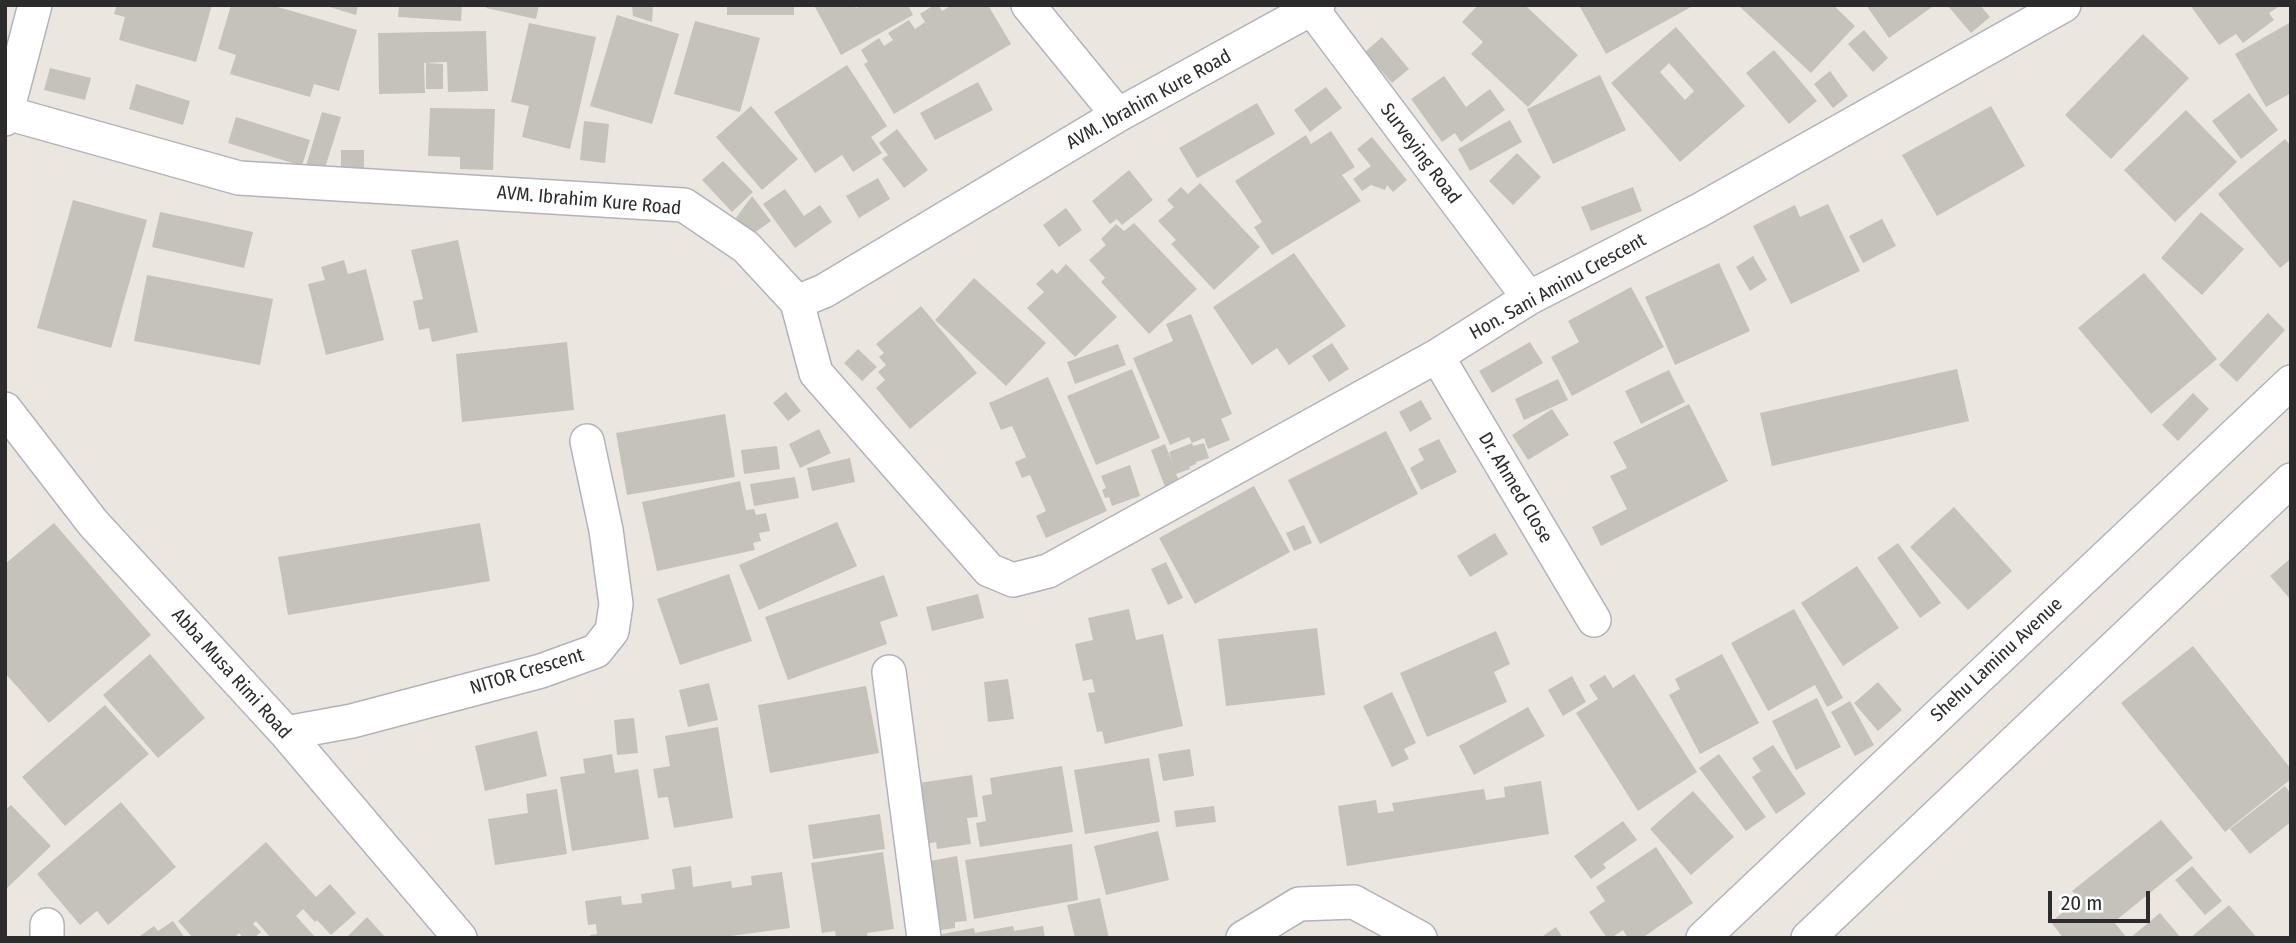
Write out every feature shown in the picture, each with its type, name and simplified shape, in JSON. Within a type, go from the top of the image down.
[{"type":"street","points":[[6,116],[35,5]]},
{"type":"street","points":[[1028,5],[1118,115]]},
{"type":"street","name":"Hon. Sani Aminu Crescent","points":[[797,302],[816,373],[989,570],[1013,580],[1048,571],[1437,356],[1528,298],[1700,210],[2064,5]]},
{"type":"street","name":"AVM. Ibrahim Kure Road","points":[[6,116],[239,178],[684,205],[746,247],[797,302],[824,291],[1118,115],[1315,7]]},
{"type":"street","name":"Surveying Road","points":[[1315,7],[1528,298]]},
{"type":"street","name":"Dr. Ahmed Close","points":[[1437,356],[1594,620]]},
{"type":"street","name":"Shehu Laminu Avenue","points":[[1703,938],[2291,382]]},
{"type":"street","name":"Abba Musa Rimi Road","points":[[5,409],[93,523],[286,733],[460,938]]},
{"type":"street","name":"NITOR Crescent","points":[[286,733],[352,721],[541,671],[596,651],[612,631],[616,604],[606,530],[587,441]]},
{"type":"street","points":[[1808,938],[2291,480]]},
{"type":"street","points":[[889,672],[924,938]]},
{"type":"street","points":[[1243,938],[1299,904],[1354,902],[1419,938]]},
{"type":"building","points":[[117,5],[212,5],[196,62],[119,40],[125,17],[114,14]]},
{"type":"building","points":[[231,5],[271,5],[357,30],[339,91],[314,84],[310,97],[230,74],[236,55],[218,49]]},
{"type":"building","points":[[323,5],[358,5],[356,15]]},
{"type":"building","points":[[399,5],[462,5],[461,21],[398,17]]},
{"type":"building","points":[[487,5],[539,5],[536,19],[486,8]]},
{"type":"building","points":[[632,5],[653,5],[652,22],[633,16]]},
{"type":"building","points":[[727,5],[794,5],[794,15],[727,15]]},
{"type":"building","points":[[854,5],[856,8],[862,5],[908,5],[913,15],[841,55],[815,7]]},
{"type":"building","points":[[938,5],[942,11],[952,5],[988,5],[1011,44],[894,114],[864,64],[868,62],[861,50],[879,38],[884,46],[893,40],[888,33],[909,20],[915,29],[925,22],[920,14]]},
{"type":"building","points":[[1478,5],[1529,5],[1527,7],[1578,55],[1528,107],[1471,54],[1483,42],[1462,22]]},
{"type":"building","points":[[1579,5],[1689,5],[1691,7],[1606,54]]},
{"type":"building","points":[[1833,5],[1855,26],[1811,73],[1740,7]]},
{"type":"building","points":[[1866,5],[1931,5],[1932,7],[1889,38]]},
{"type":"building","points":[[1947,5],[1980,5],[1990,17],[1971,33]]},
{"type":"building","points":[[2190,5],[2281,5],[2269,13],[2274,20],[2243,43],[2236,34],[2219,45]]},
{"type":"building","points":[[617,15],[679,34],[652,124],[590,106]]},
{"type":"building","points":[[695,21],[760,38],[740,112],[674,94]]},
{"type":"building","points":[[2291,22],[2291,93],[2266,107],[2235,54]]},
{"type":"building","points":[[529,23],[596,37],[570,149],[522,137],[529,106],[511,102]]},
{"type":"building","points":[[1676,27],[1745,106],[1680,162],[1611,83]],"holes":[[[1669,63],[1694,91],[1685,100],[1660,72]]]},
{"type":"building","points":[[1864,30],[1888,58],[1873,72],[1848,44]]},
{"type":"building","points":[[486,31],[488,91],[448,92],[447,62],[424,63],[425,93],[379,94],[378,33]]},
{"type":"building","points":[[2143,34],[2189,78],[2111,159],[2065,115]]},
{"type":"building","points":[[1382,37],[1409,69],[1392,83],[1365,52]]},
{"type":"building","points":[[1774,50],[1817,101],[1789,124],[1746,73]]},
{"type":"building","points":[[426,63],[443,64],[443,89],[426,89]]},
{"type":"building","points":[[847,65],[887,126],[871,137],[882,153],[853,172],[842,155],[815,173],[774,112]]},
{"type":"building","points":[[50,68],[91,78],[85,100],[44,90]]},
{"type":"building","points":[[1830,71],[1848,96],[1833,108],[1814,84]]},
{"type":"building","points":[[1600,75],[1626,130],[1553,164],[1527,109]]},
{"type":"building","points":[[1444,76],[1466,107],[1490,89],[1505,110],[1461,142],[1455,133],[1442,142],[1411,99]]},
{"type":"building","points":[[978,82],[993,110],[935,140],[920,113]]},
{"type":"building","points":[[136,84],[190,101],[183,125],[129,109]]},
{"type":"building","points":[[1326,87],[1342,108],[1310,132],[1294,110]]},
{"type":"building","points":[[2249,93],[2278,130],[2241,159],[2212,121]]},
{"type":"building","points":[[1257,103],[1275,134],[1197,178],[1179,148]]},
{"type":"building","points":[[751,106],[798,159],[762,190],[716,137]]},
{"type":"building","points":[[1991,106],[2025,166],[1937,216],[1902,155]]},
{"type":"building","points":[[430,108],[495,109],[493,170],[460,169],[460,157],[428,156]]},
{"type":"building","points":[[2186,110],[2237,162],[2175,222],[2124,170]]},
{"type":"building","points":[[322,112],[341,117],[324,171],[306,166]]},
{"type":"building","points":[[236,117],[310,140],[302,166],[228,143]]},
{"type":"building","points":[[1510,120],[1522,142],[1470,171],[1458,149]]},
{"type":"building","points":[[584,121],[609,124],[605,163],[580,160]]},
{"type":"building","points":[[897,129],[928,170],[904,188],[882,159],[888,155],[879,143]]},
{"type":"building","points":[[1331,131],[1355,167],[1342,175],[1361,201],[1272,255],[1254,227],[1262,222],[1235,181],[1306,135],[1311,144]]},
{"type":"building","points":[[1372,137],[1407,180],[1393,192],[1387,185],[1385,190],[1371,185],[1362,191],[1353,179],[1371,166],[1357,149]]},
{"type":"building","points":[[2285,139],[2291,146],[2291,259],[2280,268],[2218,194]]},
{"type":"building","points":[[341,150],[364,150],[364,175],[341,176]]},
{"type":"building","points":[[1517,153],[1541,177],[1513,205],[1489,181]]},
{"type":"building","points":[[723,161],[753,192],[732,212],[702,180]]},
{"type":"building","points":[[1129,170],[1153,200],[1122,225],[1117,219],[1110,224],[1092,201]]},
{"type":"building","points":[[878,178],[890,199],[859,218],[846,196]]},
{"type":"building","points":[[1200,183],[1260,247],[1214,290],[1171,244],[1176,240],[1158,221],[1174,207],[1167,200],[1181,187],[1188,194]]},
{"type":"building","points":[[1633,187],[1642,211],[1591,231],[1581,207]]},
{"type":"building","points":[[785,189],[804,216],[820,205],[832,222],[795,248],[763,204]]},
{"type":"building","points":[[752,196],[771,221],[750,236],[736,218]]},
{"type":"building","points":[[73,200],[147,220],[111,348],[37,328]]},
{"type":"building","points":[[1828,204],[1860,271],[1791,304],[1753,226],[1795,205],[1800,217]]},
{"type":"building","points":[[1066,208],[1082,230],[1059,247],[1043,225]]},
{"type":"building","points":[[160,212],[253,232],[244,268],[152,247]]},
{"type":"building","points":[[2201,212],[2244,249],[2202,295],[2161,258]]},
{"type":"building","points":[[1882,219],[1896,246],[1863,263],[1849,236]]},
{"type":"building","points":[[1134,223],[1197,289],[1149,334],[1101,282],[1105,278],[1089,260],[1106,245],[1101,239],[1116,224],[1124,231]]},
{"type":"building","points":[[458,240],[478,332],[432,342],[429,328],[419,330],[413,301],[423,299],[411,250]]},
{"type":"building","points":[[1294,253],[1346,326],[1289,365],[1277,348],[1252,365],[1213,307]]},
{"type":"building","points":[[1753,256],[1767,280],[1750,291],[1736,267]]},
{"type":"building","points":[[344,260],[348,274],[366,269],[384,340],[326,355],[308,284],[325,280],[321,267]]},
{"type":"building","points":[[1719,263],[1750,331],[1675,365],[1645,297]]},
{"type":"building","points":[[1066,264],[1117,317],[1075,357],[1027,308],[1044,292],[1036,284],[1052,269],[1057,274]]},
{"type":"building","points":[[2144,273],[2217,359],[2151,414],[2078,328]]},
{"type":"building","points":[[147,275],[273,299],[260,365],[134,341]]},
{"type":"building","points":[[974,278],[1046,343],[1006,386],[935,320]]},
{"type":"building","points":[[1631,287],[1664,347],[1572,396],[1551,357],[1579,342],[1568,321]]},
{"type":"building","points":[[921,306],[977,373],[910,429],[876,388],[885,380],[878,372],[886,365],[879,357],[884,353],[876,344]]},
{"type":"building","points":[[2268,313],[2285,330],[2237,382],[2219,365]]},
{"type":"building","points":[[1191,314],[1232,414],[1221,419],[1230,440],[1208,449],[1204,438],[1192,443],[1189,437],[1170,445],[1133,358],[1173,341],[1166,324]]},
{"type":"building","points":[[567,342],[574,410],[462,422],[456,354]]},
{"type":"building","points":[[1530,342],[1543,363],[1492,393],[1479,371]]},
{"type":"building","points":[[1332,343],[1349,369],[1329,382],[1312,356]]},
{"type":"building","points":[[1118,344],[1126,365],[1075,384],[1067,362]]},
{"type":"building","points":[[858,349],[877,367],[862,381],[844,363]]},
{"type":"building","points":[[1132,369],[1160,438],[1096,465],[1067,396]]},
{"type":"building","points":[[1957,369],[1969,421],[1772,466],[1760,413]]},
{"type":"building","points":[[1669,370],[1685,402],[1641,424],[1625,391]]},
{"type":"building","points":[[1048,377],[1107,511],[1046,538],[1036,516],[1046,511],[1030,475],[1022,478],[1015,462],[1026,457],[1012,426],[1001,430],[989,403]]},
{"type":"building","points":[[1558,379],[1568,400],[1524,420],[1515,399]]},
{"type":"building","points":[[786,392],[801,411],[788,421],[773,403]]},
{"type":"building","points":[[2193,393],[2209,409],[2178,441],[2162,425]]},
{"type":"building","points":[[1421,400],[1432,419],[1410,432],[1399,412]]},
{"type":"building","points":[[1689,404],[1728,481],[1601,546],[1592,527],[1627,509],[1610,476],[1627,468],[1613,442]]},
{"type":"building","points":[[1552,409],[1569,435],[1528,460],[1512,435]]},
{"type":"building","points":[[725,414],[735,477],[627,495],[616,433]]},
{"type":"building","points":[[819,429],[831,453],[800,468],[789,444]]},
{"type":"building","points":[[1386,431],[1418,494],[1320,544],[1288,480]]},
{"type":"building","points":[[1439,439],[1457,472],[1421,490],[1410,468],[1424,460],[1418,449]]},
{"type":"building","points":[[1192,443],[1193,446],[1204,443],[1209,458],[1176,474],[1179,481],[1165,487],[1151,450],[1165,444],[1173,464],[1169,452]]},
{"type":"building","points":[[777,446],[780,469],[744,474],[741,450]]},
{"type":"building","points":[[850,458],[855,482],[812,491],[807,468]]},
{"type":"building","points":[[1130,465],[1140,496],[1112,506],[1109,497],[1105,498],[1102,490],[1106,488],[1101,476]]},
{"type":"building","points":[[795,477],[799,498],[754,506],[750,484]]},
{"type":"building","points":[[740,481],[746,510],[754,509],[756,515],[766,513],[770,531],[759,533],[761,541],[753,543],[755,550],[657,571],[642,502]]},
{"type":"building","points":[[1254,486],[1290,552],[1195,604],[1159,538]]},
{"type":"building","points":[[1954,507],[2012,571],[1968,610],[1910,547]]},
{"type":"building","points":[[837,522],[857,566],[759,610],[739,565]]},
{"type":"building","points":[[54,523],[151,635],[49,723],[5,673],[5,564]]},
{"type":"building","points":[[480,523],[490,581],[288,615],[278,557]]},
{"type":"building","points":[[1304,525],[1312,543],[1294,551],[1286,533]]},
{"type":"building","points":[[1495,533],[1508,554],[1470,577],[1457,556]]},
{"type":"building","points":[[1898,543],[1941,603],[1920,618],[1877,558]]},
{"type":"building","points":[[2291,558],[2291,600],[2270,576]]},
{"type":"building","points":[[1166,562],[1183,598],[1168,605],[1151,569]]},
{"type":"building","points":[[1857,566],[1899,628],[1843,666],[1801,603]]},
{"type":"building","points":[[729,574],[752,641],[680,665],[657,599]]},
{"type":"building","points":[[884,575],[898,616],[880,622],[887,644],[788,680],[765,617]]},
{"type":"building","points":[[978,594],[984,618],[932,631],[926,607]]},
{"type":"building","points":[[1129,609],[1136,640],[1163,634],[1183,726],[1105,744],[1102,731],[1097,732],[1088,693],[1095,692],[1092,679],[1083,681],[1075,644],[1093,640],[1088,618]]},
{"type":"building","points":[[1794,609],[1843,698],[1827,707],[1815,685],[1768,711],[1731,643]]},
{"type":"building","points":[[1317,628],[1325,695],[1226,706],[1218,639]]},
{"type":"building","points":[[1496,631],[1510,664],[1494,672],[1507,702],[1427,737],[1400,673]]},
{"type":"building","points":[[2193,646],[2291,769],[2291,779],[2225,832],[2121,703]]},
{"type":"building","points":[[150,654],[205,718],[158,758],[103,695]]},
{"type":"building","points":[[1722,654],[1759,723],[1700,754],[1669,695],[1680,689],[1675,679]]},
{"type":"building","points":[[1634,674],[1697,772],[1638,811],[1576,713],[1598,699],[1589,685],[1605,675],[1613,688]]},
{"type":"building","points":[[1572,676],[1586,702],[1563,716],[1548,690]]},
{"type":"building","points":[[1008,679],[1014,719],[988,722],[984,682]]},
{"type":"building","points":[[1878,682],[1902,710],[1878,731],[1854,703]]},
{"type":"building","points":[[709,683],[718,720],[688,727],[679,690]]},
{"type":"building","points":[[866,686],[879,753],[770,773],[758,705]]},
{"type":"building","points":[[1392,692],[1416,743],[1404,749],[1409,759],[1392,767],[1363,706]]},
{"type":"building","points":[[1817,698],[1841,747],[1796,770],[1772,721]]},
{"type":"building","points":[[1850,701],[1874,745],[1855,756],[1831,712]]},
{"type":"building","points":[[105,705],[149,754],[65,826],[22,777]]},
{"type":"building","points":[[1528,707],[1545,736],[1474,775],[1459,746]]},
{"type":"building","points":[[634,718],[638,753],[617,755],[614,720]]},
{"type":"building","points":[[718,727],[733,818],[674,828],[668,797],[658,798],[653,769],[670,766],[665,736]]},
{"type":"building","points":[[537,731],[547,776],[485,791],[475,746]]},
{"type":"building","points":[[1773,745],[1806,794],[1776,814],[1752,777],[1761,771],[1752,758]]},
{"type":"building","points":[[1190,749],[1194,776],[1163,781],[1158,754]]},
{"type":"building","points":[[612,754],[615,773],[638,769],[649,839],[572,851],[560,777],[585,773],[583,759]]},
{"type":"building","points":[[1719,754],[1766,817],[1746,831],[1699,768]]},
{"type":"building","points":[[1149,758],[1160,822],[1085,834],[1074,770]]},
{"type":"building","points":[[1062,766],[1073,832],[980,847],[976,823],[986,821],[982,796],[992,794],[990,778]]},
{"type":"building","points":[[972,775],[978,817],[967,818],[971,844],[937,849],[936,842],[926,844],[919,783]]},
{"type":"building","points":[[1541,781],[1549,834],[1347,866],[1338,806],[1376,800],[1378,813],[1394,811],[1392,803],[1484,789],[1486,800],[1505,797],[1504,787]]},
{"type":"building","points":[[2285,786],[2291,794],[2291,822],[2250,854],[2230,829]]},
{"type":"building","points":[[557,789],[567,854],[495,865],[488,819],[528,813],[526,794]]},
{"type":"building","points":[[1693,791],[1734,837],[1691,875],[1650,829]]},
{"type":"building","points":[[121,802],[176,867],[108,925],[97,911],[80,925],[37,874]]},
{"type":"building","points":[[11,805],[51,846],[5,890],[5,810]]},
{"type":"building","points":[[1214,806],[1216,822],[1176,827],[1174,811]]},
{"type":"building","points":[[880,814],[885,849],[813,859],[808,825]]},
{"type":"building","points":[[2161,820],[2193,858],[2114,922],[2127,938],[2063,938],[2051,922],[2079,899],[2072,891]]},
{"type":"building","points":[[1623,821],[1637,840],[1603,864],[1606,868],[1591,879],[1574,856]]},
{"type":"building","points":[[1158,831],[1169,880],[1106,895],[1094,846]]},
{"type":"building","points":[[266,842],[316,897],[330,884],[356,913],[331,935],[303,909],[296,916],[316,938],[271,938],[256,921],[253,924],[261,932],[254,938],[243,938],[239,933],[234,938],[193,938],[178,921]]},
{"type":"building","points":[[1072,844],[1078,900],[974,919],[965,860]]},
{"type":"building","points":[[1656,847],[1693,903],[1642,938],[1628,938],[1623,930],[1607,938],[1589,912],[1605,901],[1596,887]]},
{"type":"building","points":[[883,852],[894,929],[867,933],[868,938],[836,938],[835,931],[822,933],[811,863]]},
{"type":"building","points":[[957,856],[967,921],[955,922],[955,928],[941,930],[940,925],[934,926],[925,862]]},
{"type":"building","points":[[691,866],[693,887],[731,881],[732,888],[752,885],[751,876],[782,872],[790,928],[716,938],[590,938],[590,935],[597,934],[596,924],[588,925],[585,901],[621,896],[622,905],[642,903],[641,894],[675,889],[672,869]]},
{"type":"building","points":[[2192,866],[2222,901],[2205,915],[2175,880]]},
{"type":"building","points":[[1100,898],[1109,938],[1075,938],[1067,905]]},
{"type":"building","points":[[2229,905],[2257,938],[2190,938]]},
{"type":"building","points":[[2160,913],[2181,938],[2130,938]]},
{"type":"building","points":[[367,917],[386,938],[346,938]]},
{"type":"building","points":[[173,921],[185,938],[137,938],[154,926],[158,931]]},
{"type":"building","points":[[1013,926],[1014,931],[1043,926],[1045,938],[937,938],[937,935],[974,928],[975,933]]},
{"type":"building","points":[[1556,927],[1563,938],[1540,938]]}]
